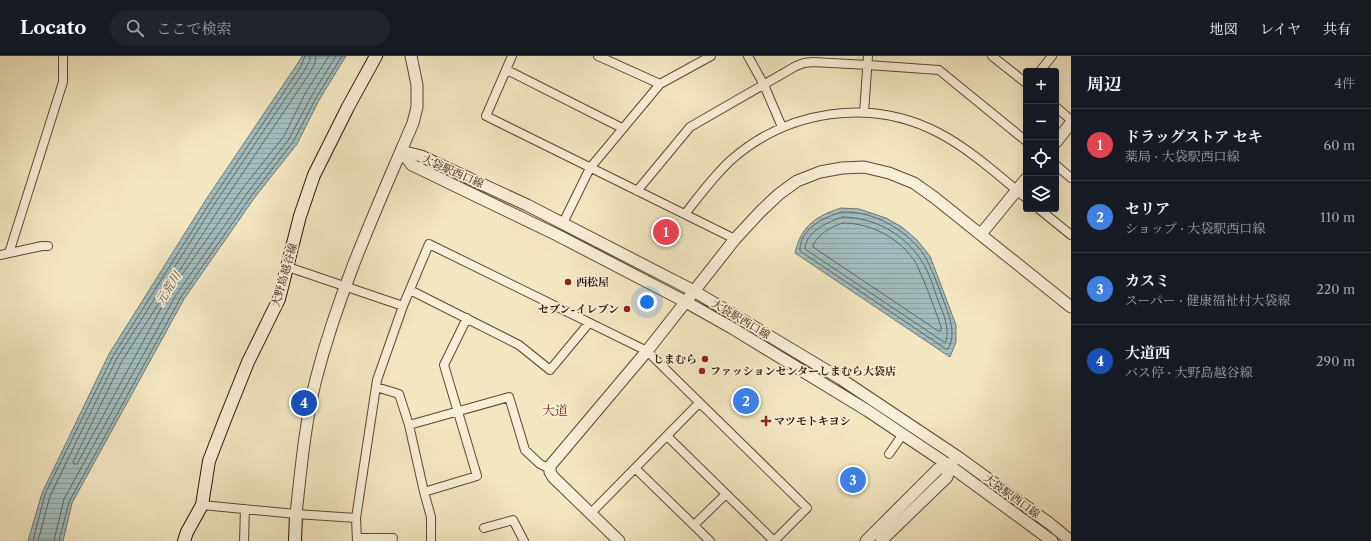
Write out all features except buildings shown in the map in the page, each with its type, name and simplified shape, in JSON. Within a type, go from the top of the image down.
[{"type":"main road","name":"大野島越谷線","points":[[184,541],[187,532],[202,505],[209,461],[248,362],[279,299],[300,216],[314,175],[348,107],[376,56]]},
{"type":"main road","points":[[295,541],[296,514]]},
{"type":"street","points":[[9,253],[63,82],[63,56]]},
{"type":"street","points":[[296,514],[307,426],[316,380],[328,335],[344,287],[413,123],[417,107],[417,85],[411,56]]},
{"type":"street","points":[[512,56],[486,116],[735,239]]},
{"type":"street","points":[[598,56],[660,84]]},
{"type":"street","points":[[563,222],[590,168],[660,84],[710,56]]},
{"type":"street","points":[[748,56],[764,85],[782,127]]},
{"type":"street","points":[[992,56],[1023,81]]},
{"type":"street","points":[[1042,68],[1052,56]]},
{"type":"street","points":[[637,191],[690,127],[764,85],[803,59],[868,60],[939,70],[1025,140]]},
{"type":"street","points":[[864,113],[868,60]]},
{"type":"street","points":[[507,70],[622,128]]},
{"type":"street","points":[[1059,110],[1071,120]]},
{"type":"street","points":[[685,214],[713,179],[729,162],[748,146],[782,127],[809,118],[831,114],[864,113],[897,118],[931,129],[974,156],[1023,195]]},
{"type":"street","points":[[1058,140],[1071,123]]},
{"type":"street","name":"大袋駅西口線","points":[[401,151],[421,156],[563,222],[694,291],[841,379],[958,457],[1049,523],[1071,541]]},
{"type":"street","name":"大袋駅西口線","points":[[401,151],[412,165],[557,235],[686,302],[732,328],[862,407],[950,466],[1052,541]]},
{"type":"street","points":[[619,541],[553,477],[550,469],[552,462],[647,351],[735,239],[779,194],[797,181],[820,172],[842,168],[864,167],[889,173],[914,183],[981,234],[1071,307]]},
{"type":"street","points":[[1059,168],[1071,178]]},
{"type":"street","points":[[981,234],[1023,183]]},
{"type":"street","points":[[1043,212],[1071,235]]},
{"type":"street","points":[[394,538],[357,540],[356,518],[376,388],[403,306],[429,244],[647,351],[807,508],[774,541],[667,436]]},
{"type":"street","points":[[0,255],[48,246]]},
{"type":"street","points":[[288,267],[403,306]]},
{"type":"street","points":[[410,290],[519,345],[550,370],[589,323]]},
{"type":"street","points":[[424,492],[477,476],[444,365],[467,318]]},
{"type":"street","points":[[376,388],[399,394],[409,425],[431,517],[431,541]]},
{"type":"street","points":[[409,425],[509,397],[526,450],[540,464],[550,469]]},
{"type":"street","points":[[590,514],[699,403]]},
{"type":"street","points":[[889,454],[902,434]]},
{"type":"street","points":[[881,541],[947,477],[950,466],[958,457]]},
{"type":"street","points":[[866,541],[938,469],[950,466]]},
{"type":"street","points":[[636,468],[710,541]]},
{"type":"street","points":[[694,525],[726,494]]},
{"type":"street","points":[[202,505],[356,518]]},
{"type":"street","points":[[244,541],[245,509]]},
{"type":"street","points":[[484,528],[513,520],[524,541]]},
{"type":"water","name":"元荒川","points":[[302,56],[346,56],[319,100],[297,144],[255,197],[184,299],[72,503],[63,541],[28,541],[42,493],[109,354],[207,198]]},
{"type":"water","points":[[841,208],[859,209],[886,218],[902,227],[917,240],[930,256],[956,325],[956,342],[950,357],[795,253],[801,236],[811,223],[832,211]]},
{"type":"place","name":"ドラッグストア セキ","points":[[666,232]]},
{"type":"place","name":"西松屋","points":[[568,282]]},
{"type":"place","name":"セブン-イレブン","points":[[627,309]]},
{"type":"place","name":"しまむら","points":[[705,359]]},
{"type":"place","name":"ファッションセンターしまむら大袋店","points":[[702,371]]},
{"type":"place","name":"セリア","points":[[746,401]]},
{"type":"place","name":"大道西","points":[[304,403]]},
{"type":"place","name":"マツモトキヨシ","points":[[766,421]]},
{"type":"place","name":"カスミ","points":[[853,480]]},
{"type":"district","name":"大道","points":[[555,410]]}]
